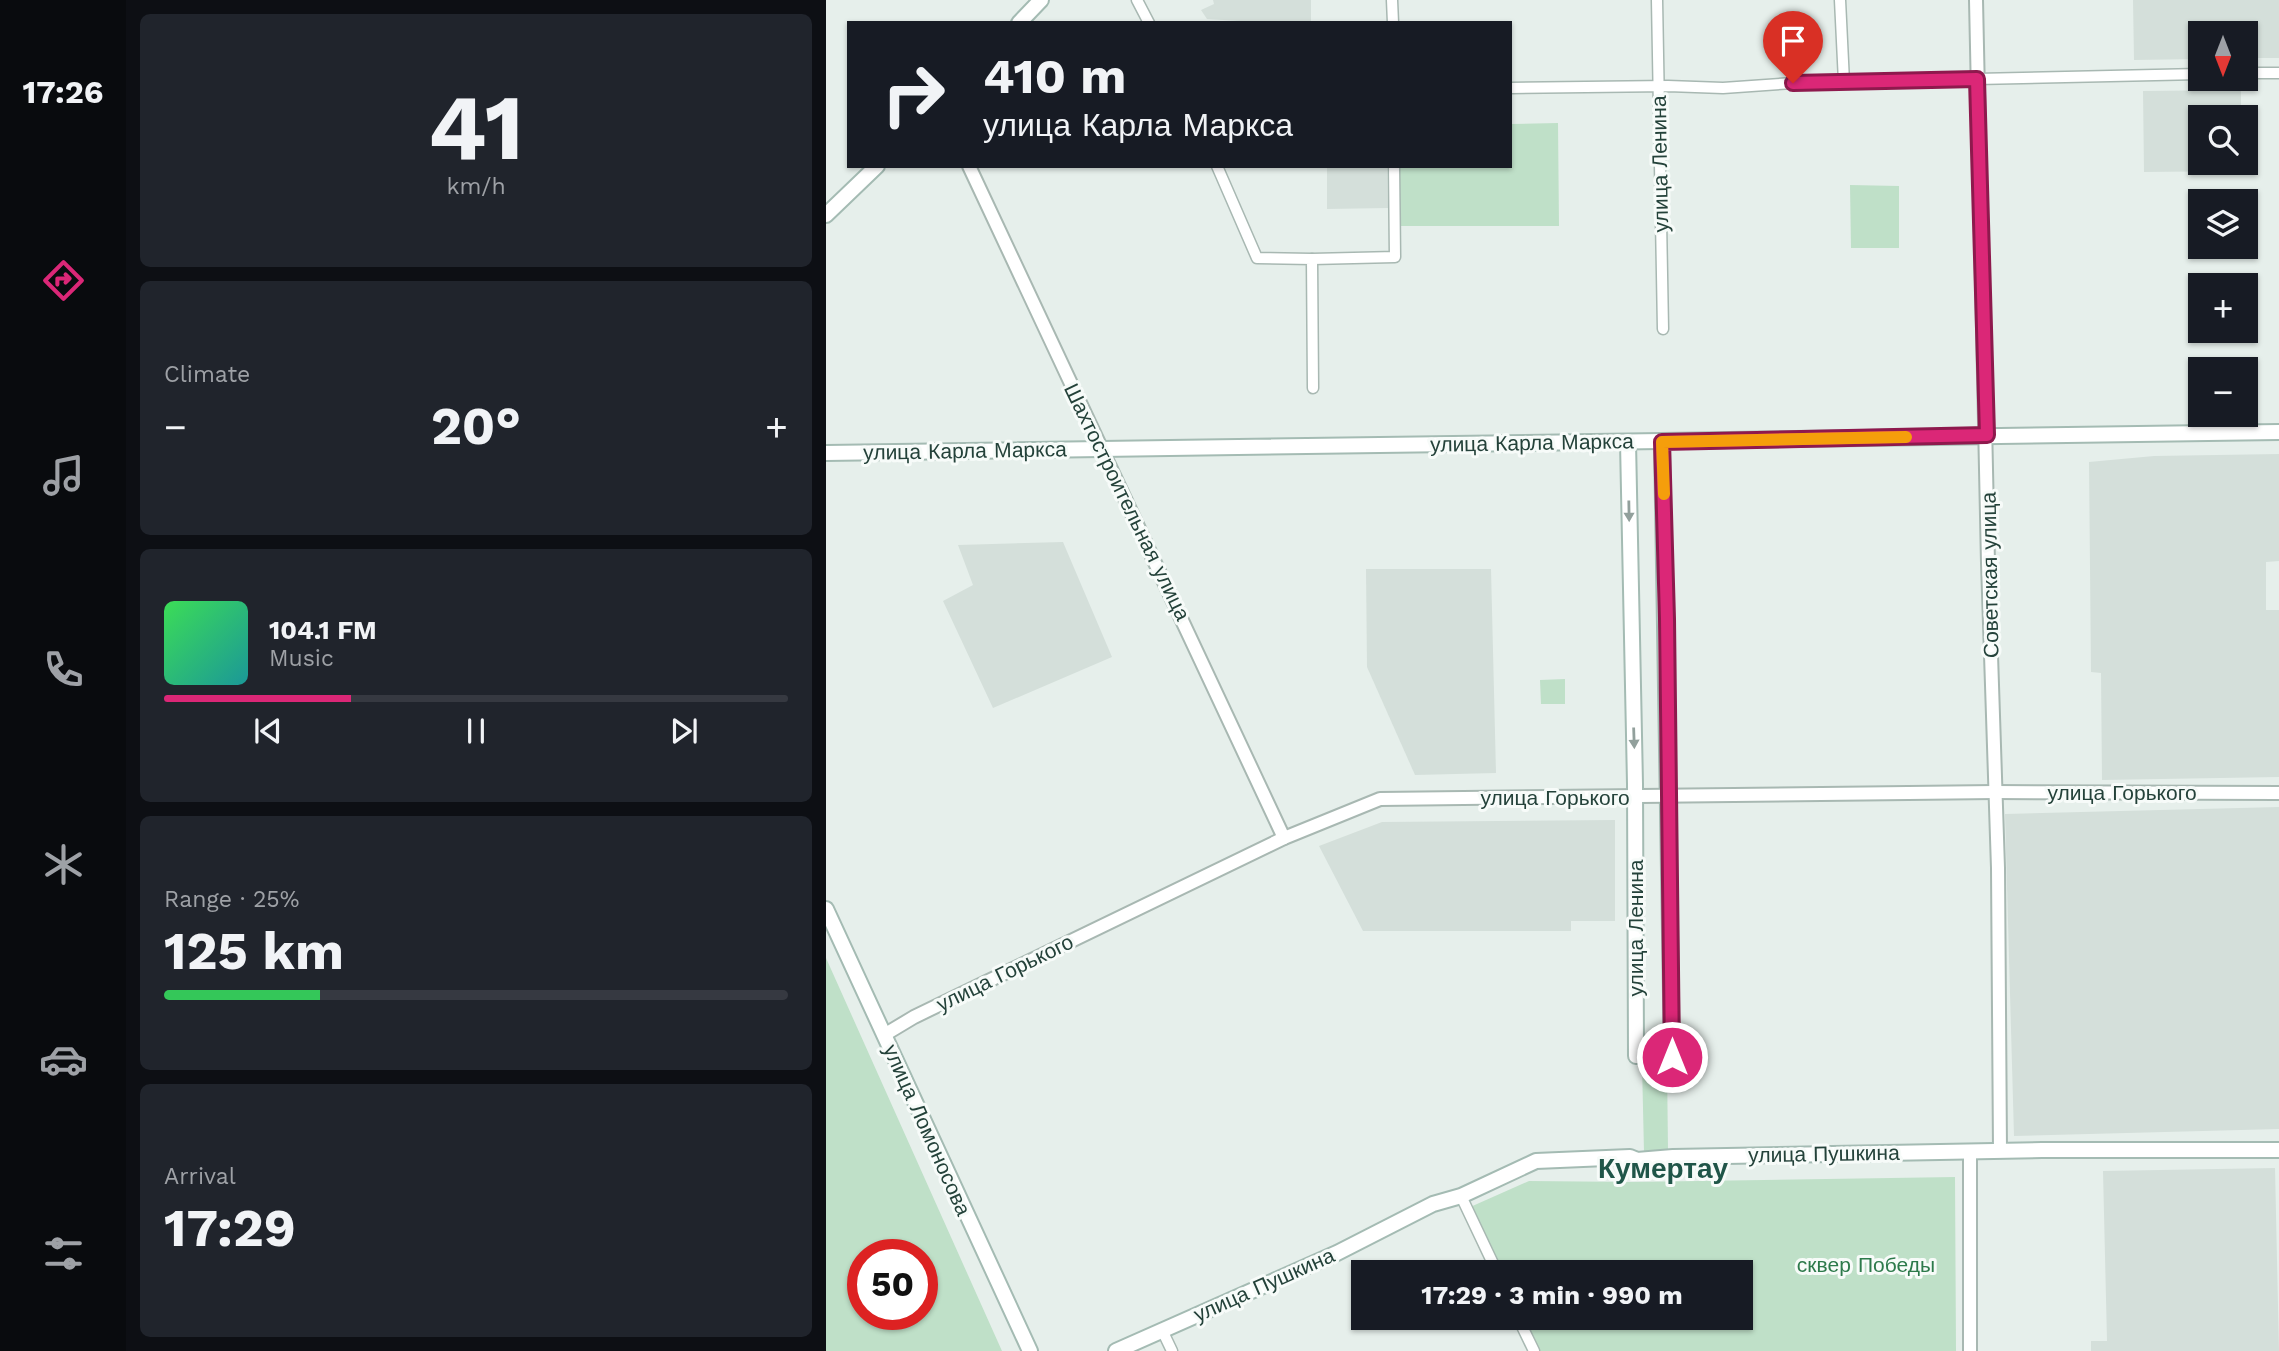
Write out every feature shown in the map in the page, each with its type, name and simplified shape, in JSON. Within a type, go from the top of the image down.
[{"type":"main road","points":[[1021,21],[1041,0]]},
{"type":"main road","points":[[826,215],[875,168]]},
{"type":"main road","name":"улица Карла Маркса","points":[[826,453],[2279,432]]},
{"type":"main road","name":"улица Ленина","points":[[1628,442],[1636,797],[1636,1056],[1672,1057],[1662,442]]},
{"type":"main road","name":"улица Ломоносова","points":[[826,909],[1030,1351]]},
{"type":"main road","name":"улица Пушкина","points":[[1116,1351],[1336,1253],[1433,1204],[1461,1196],[1536,1161],[1970,1151],[2279,1150]]},
{"type":"street","points":[[1137,0],[1148,21]]},
{"type":"street","points":[[1392,0],[1393,21]]},
{"type":"street","name":"улица Ленина","points":[[1657,0],[1663,329]]},
{"type":"street","points":[[1840,0],[1844,82]]},
{"type":"street","name":"Советская улица","points":[[1976,0],[1998,868],[2000,1151]]},
{"type":"street","points":[[2258,73],[2279,73]]},
{"type":"street","points":[[1512,88],[1723,88],[1844,82],[2188,74]]},
{"type":"street","name":"Шахтостроительная улица","points":[[970,168],[1284,838]]},
{"type":"street","points":[[1218,168],[1257,258],[1312,259],[1395,257],[1394,168]]},
{"type":"street","points":[[1312,259],[1313,388]]},
{"type":"street","name":"улица Горького","points":[[884,1035],[914,1017],[1284,838],[1380,799],[1995,792],[2279,793]]},
{"type":"street","points":[[1970,1151],[1970,1351]]},
{"type":"street","points":[[1461,1196],[1491,1260]]},
{"type":"street","points":[[1163,1330],[1172,1351]]},
{"type":"street","points":[[1524,1330],[1534,1351]]},
{"type":"shaded area","points":[[1213,0],[1311,0],[1311,21],[1207,19],[1201,10],[1214,4]]},
{"type":"shaded area","points":[[2133,0],[2279,0],[2279,58],[2258,58],[2258,21],[2188,21],[2188,59],[2134,60]]},
{"type":"shaded area","points":[[2143,91],[2241,91],[2241,105],[2188,105],[2188,172],[2144,172]]},
{"type":"shaded area","points":[[1327,168],[1387,168],[1388,208],[1327,209]]},
{"type":"shaded area","points":[[2279,454],[2279,561],[2266,562],[2266,610],[2279,610],[2279,777],[2102,780],[2101,673],[2091,672],[2089,462],[2154,456]]},
{"type":"shaded area","points":[[1063,542],[1112,657],[993,708],[943,601],[973,585],[958,545]]},
{"type":"shaded area","points":[[1366,569],[1491,569],[1496,773],[1415,775],[1367,667]]},
{"type":"shaded area","points":[[2279,807],[2279,1129],[2014,1136],[2005,814]]},
{"type":"shaded area","points":[[1615,820],[1615,921],[1571,921],[1571,931],[1363,931],[1319,846],[1382,822]]},
{"type":"shaded area","points":[[2275,1168],[2279,1351],[2091,1351],[2091,1341],[2107,1341],[2103,1171]]},
{"type":"green space","points":[[1558,123],[1559,226],[1398,226],[1398,168],[1512,168],[1512,124]]},
{"type":"green space","points":[[1850,185],[1899,186],[1899,248],[1851,248]]},
{"type":"green space","points":[[1565,679],[1565,704],[1541,704],[1540,680]]},
{"type":"green space","points":[[826,958],[1002,1351],[826,1351]]},
{"type":"green space","points":[[1667,1063],[1668,1151],[1644,1152],[1642,1064]]},
{"type":"green space","name":"сквер Победы","points":[[1955,1177],[1956,1351],[1536,1351],[1526,1330],[1753,1330],[1753,1260],[1492,1260],[1468,1208],[1529,1181]]},
{"type":"slow traffic","points":[[1664,494],[1662,442],[1906,437]]},
{"type":"district","name":"Кумертау","points":[[1663,1168]]},
{"type":"route","points":[[1672,1057],[1667,619],[1662,442],[1987,435],[1977,79],[1793,83]]}]
